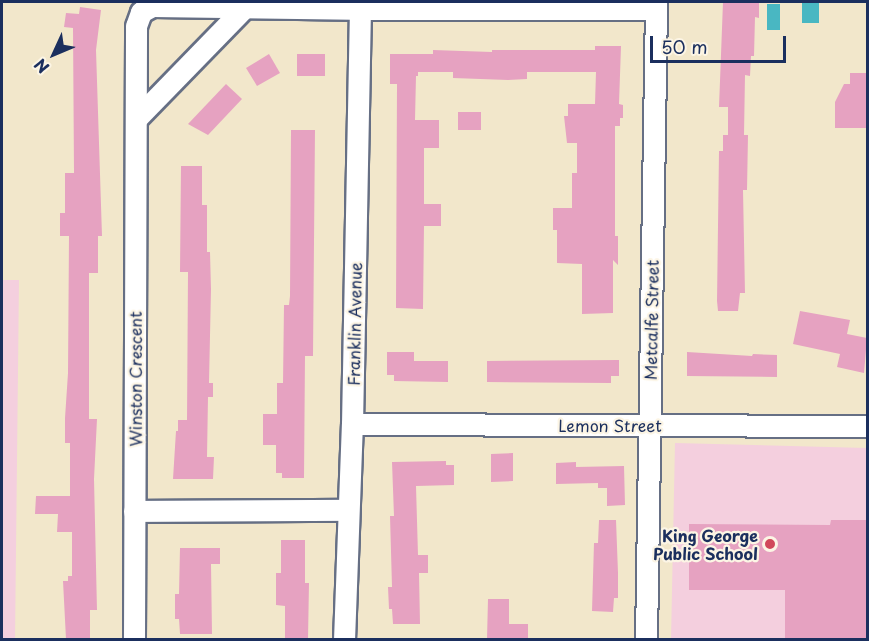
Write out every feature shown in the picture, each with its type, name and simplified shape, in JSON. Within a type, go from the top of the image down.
[{"type":"street","name":"Winston Crescent","points":[[134,639],[136,26],[141,12],[152,6],[247,5],[360,9],[656,5]]},
{"type":"street","points":[[137,118],[247,5]]},
{"type":"street","name":"Metcalfe Street","points":[[646,639],[656,5]]},
{"type":"street","name":"Franklin Avenue","points":[[344,639],[352,424],[360,9]]},
{"type":"street","name":"Lemon Street","points":[[352,424],[867,426]]},
{"type":"street","points":[[134,511],[347,510]]},
{"type":"shaded area","points":[[2,280],[19,280],[15,640],[2,639]]},
{"type":"shaded area","name":"King George Public School","points":[[675,443],[867,448],[867,639],[671,640]]},
{"type":"water","points":[[802,2],[819,2],[819,23],[802,23]]},
{"type":"water","points":[[767,4],[780,4],[780,30],[767,30]]},
{"type":"building","points":[[723,2],[759,3],[759,18],[755,17],[754,56],[751,56],[750,76],[745,75],[744,135],[748,135],[747,190],[743,190],[745,293],[740,293],[738,311],[718,311],[717,301],[719,151],[723,151],[723,135],[728,135],[728,107],[719,107]]},
{"type":"building","points":[[80,7],[101,10],[96,50],[102,236],[98,236],[98,273],[89,273],[89,419],[97,419],[94,479],[97,610],[90,610],[90,639],[66,639],[63,581],[68,581],[68,576],[72,576],[72,532],[57,532],[58,514],[35,514],[36,496],[70,496],[70,443],[65,443],[69,236],[60,236],[60,213],[65,213],[65,173],[74,173],[73,28],[64,27],[66,13],[79,14]]},
{"type":"building","points":[[595,46],[621,46],[619,104],[623,105],[623,118],[620,118],[620,126],[615,126],[615,236],[618,236],[618,265],[613,260],[613,313],[582,314],[582,264],[557,263],[557,230],[553,230],[553,208],[572,208],[572,173],[577,173],[577,143],[567,143],[564,116],[568,116],[568,104],[595,104],[596,72],[527,72],[527,79],[508,80],[453,78],[453,72],[418,72],[415,120],[439,120],[439,148],[424,148],[424,204],[441,204],[441,226],[424,226],[423,309],[396,308],[397,84],[390,84],[390,54],[433,54],[433,50],[492,52],[492,50],[595,50]]},
{"type":"building","points":[[269,54],[280,73],[257,86],[246,68]]},
{"type":"building","points":[[297,54],[325,54],[325,76],[297,76]]},
{"type":"building","points":[[850,73],[867,73],[867,128],[835,128],[835,102],[844,84],[850,84]]},
{"type":"building","points":[[226,84],[242,99],[208,135],[188,124]]},
{"type":"building","points":[[458,112],[481,112],[481,130],[458,130]]},
{"type":"building","points":[[291,130],[315,130],[313,356],[305,356],[304,478],[282,478],[282,473],[276,473],[276,445],[263,445],[263,414],[277,414],[277,383],[283,383],[284,305],[289,305],[290,296]]},
{"type":"building","points":[[181,166],[202,166],[202,205],[207,205],[207,252],[210,252],[211,289],[209,383],[213,383],[213,397],[208,397],[207,457],[214,457],[213,479],[173,479],[178,420],[187,420],[188,272],[180,272]]},
{"type":"building","points":[[800,311],[850,320],[847,334],[867,338],[864,373],[837,367],[840,354],[793,344]]},
{"type":"building","points":[[387,352],[414,352],[414,361],[448,361],[448,382],[394,381],[394,375],[387,375]]},
{"type":"building","points":[[687,352],[752,356],[753,354],[777,355],[777,377],[687,376]]},
{"type":"building","points":[[619,360],[619,376],[611,376],[611,383],[487,382],[487,361]]},
{"type":"building","points":[[513,453],[513,481],[491,482],[491,454]]},
{"type":"building","points":[[446,461],[446,465],[454,465],[454,485],[416,486],[418,555],[428,555],[428,573],[419,573],[420,624],[393,624],[392,609],[389,609],[388,587],[392,587],[390,516],[394,516],[392,462]]},
{"type":"building","points":[[576,462],[576,467],[624,466],[625,505],[607,506],[607,488],[598,488],[598,483],[556,484],[556,463]]},
{"type":"building","points":[[599,520],[616,520],[618,598],[614,598],[613,612],[592,611],[594,543],[598,543]]},
{"type":"building","points":[[831,520],[867,520],[867,639],[785,639],[785,590],[689,590],[689,524],[830,525]]},
{"type":"building","points":[[281,540],[305,540],[305,583],[309,583],[308,639],[285,639],[285,606],[276,605],[276,573],[281,573]]},
{"type":"building","points":[[180,548],[220,548],[220,564],[211,564],[212,634],[180,634],[179,619],[175,619],[175,594],[179,594]]},
{"type":"building","points":[[488,599],[509,599],[509,624],[528,624],[528,639],[487,639]]},
{"type":"place","name":"King George Public School","points":[[770,544]]}]
